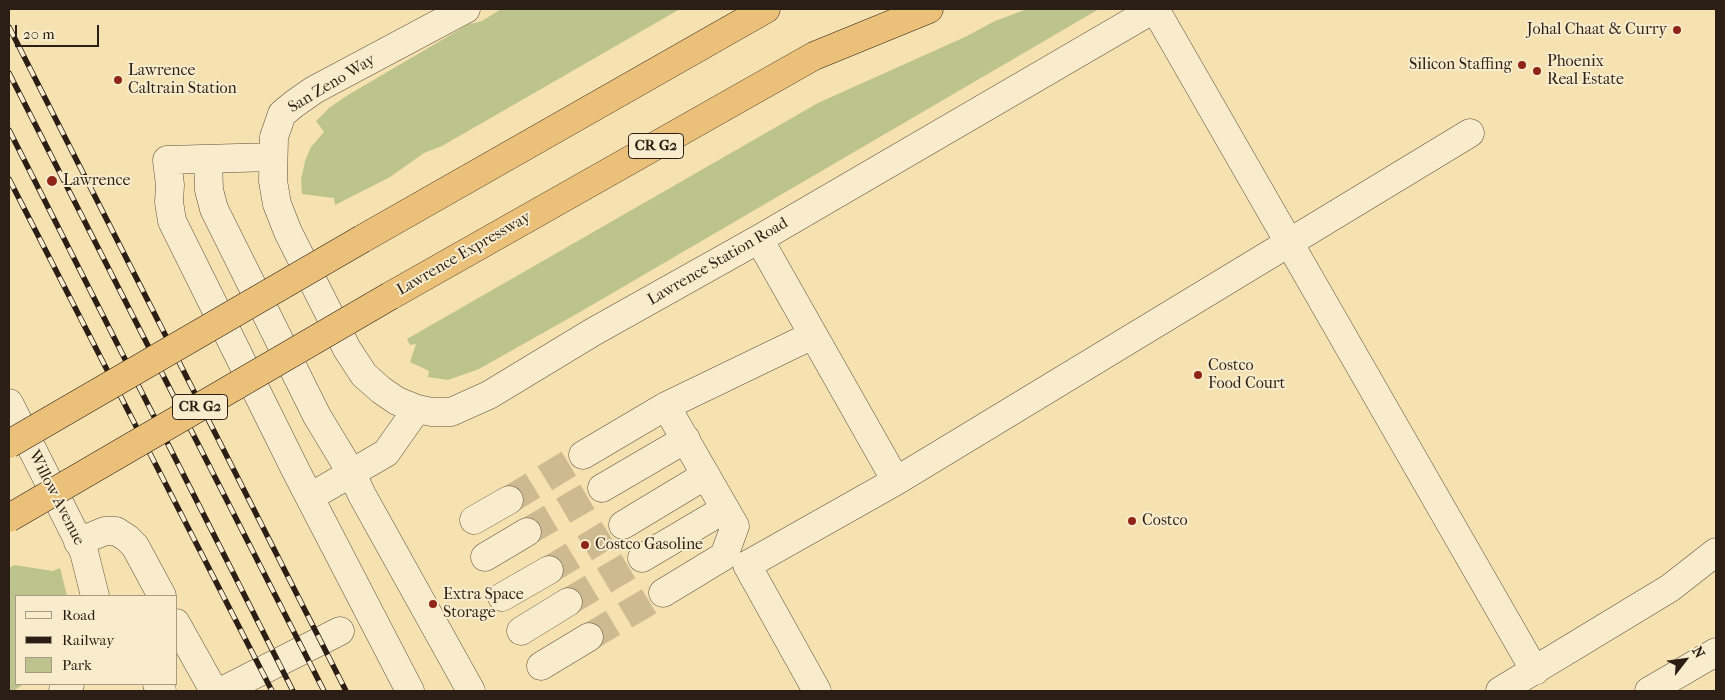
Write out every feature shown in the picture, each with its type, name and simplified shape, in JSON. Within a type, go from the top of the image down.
[{"type":"highway","points":[[9,444],[362,239],[766,9]]},
{"type":"highway","name":"Lawrence Expressway","points":[[9,518],[390,296],[814,56],[929,9]]},
{"type":"street","name":"San Zeno Way","points":[[315,288],[288,232],[277,204],[273,181],[274,137],[282,114],[314,90],[466,9]]},
{"type":"street","points":[[1155,9],[1535,671]]},
{"type":"street","name":"Lawrence Station Road","points":[[315,288],[347,349],[364,375],[397,401],[417,409],[432,412],[451,412],[489,395],[593,332],[759,239],[1155,9]]},
{"type":"street","points":[[817,691],[747,565],[896,481],[1470,133]]},
{"type":"street","points":[[273,158],[167,160],[172,221],[310,497],[410,691]]},
{"type":"street","points":[[208,159],[209,190],[214,209],[318,416],[352,474],[471,691]]},
{"type":"street","points":[[759,239],[896,481]]},
{"type":"street","points":[[582,455],[666,406],[813,335]]},
{"type":"street","name":"Willow Avenue","points":[[9,403],[78,542],[89,569],[95,595]]},
{"type":"street","points":[[662,593],[724,556],[730,518],[666,406]]},
{"type":"street","points":[[310,497],[386,453],[417,409]]},
{"type":"street","points":[[602,488],[686,439]]},
{"type":"street","points":[[623,525],[706,475]]},
{"type":"street","points":[[474,520],[509,500]]},
{"type":"street","points":[[642,558],[730,518]]},
{"type":"street","points":[[78,542],[105,531],[116,530],[128,538],[135,546],[161,595]]},
{"type":"street","points":[[485,557],[527,532]]},
{"type":"street","points":[[1500,691],[1670,588],[1716,552]]},
{"type":"street","points":[[502,597],[549,570]]},
{"type":"street","points":[[521,631],[568,602]]},
{"type":"street","points":[[178,627],[214,691]]},
{"type":"street","points":[[222,691],[340,631]]},
{"type":"street","points":[[541,666],[588,637]]},
{"type":"street","points":[[1649,691],[1716,652]]},
{"type":"green space","points":[[501,9],[680,9],[442,146],[424,153],[390,177],[335,205],[334,198],[302,194],[301,180],[305,161],[311,147],[324,132],[316,121],[329,108],[469,24],[482,21]]},
{"type":"green space","points":[[1027,9],[1099,9],[479,369],[448,380],[428,377],[429,371],[410,362],[416,344],[410,345],[407,339],[818,103],[965,37],[995,21]]},
{"type":"green space","points":[[14,565],[53,571],[60,568],[67,595],[15,595],[15,685],[22,685],[14,691],[9,691],[9,568]]},
{"type":"tunnel","points":[[509,500],[583,455]]},
{"type":"tunnel","points":[[527,532],[602,488]]},
{"type":"tunnel","points":[[549,570],[623,525]]},
{"type":"tunnel","points":[[568,602],[642,558]]},
{"type":"tunnel","points":[[589,637],[663,593]]},
{"type":"railway","points":[[9,27],[346,691]]},
{"type":"railway","points":[[9,73],[324,691]]},
{"type":"railway","points":[[9,130],[293,691]]},
{"type":"railway","points":[[9,179],[272,691]]},
{"type":"place","name":"Johal Chaat & Curry","points":[[1677,30]]},
{"type":"place","name":"Silicon Staffing","points":[[1522,65]]},
{"type":"place","name":"Phoenix Real Estate","points":[[1537,71]]},
{"type":"place","name":"Lawrence Caltrain Station","points":[[118,80]]},
{"type":"place","name":"Lawrence","points":[[52,181]]},
{"type":"place","name":"Costco Food Court","points":[[1198,375]]},
{"type":"place","name":"Costco","points":[[1132,521]]},
{"type":"place","name":"Costco Gasoline","points":[[585,545]]},
{"type":"place","name":"Extra Space Storage","points":[[433,604]]}]
